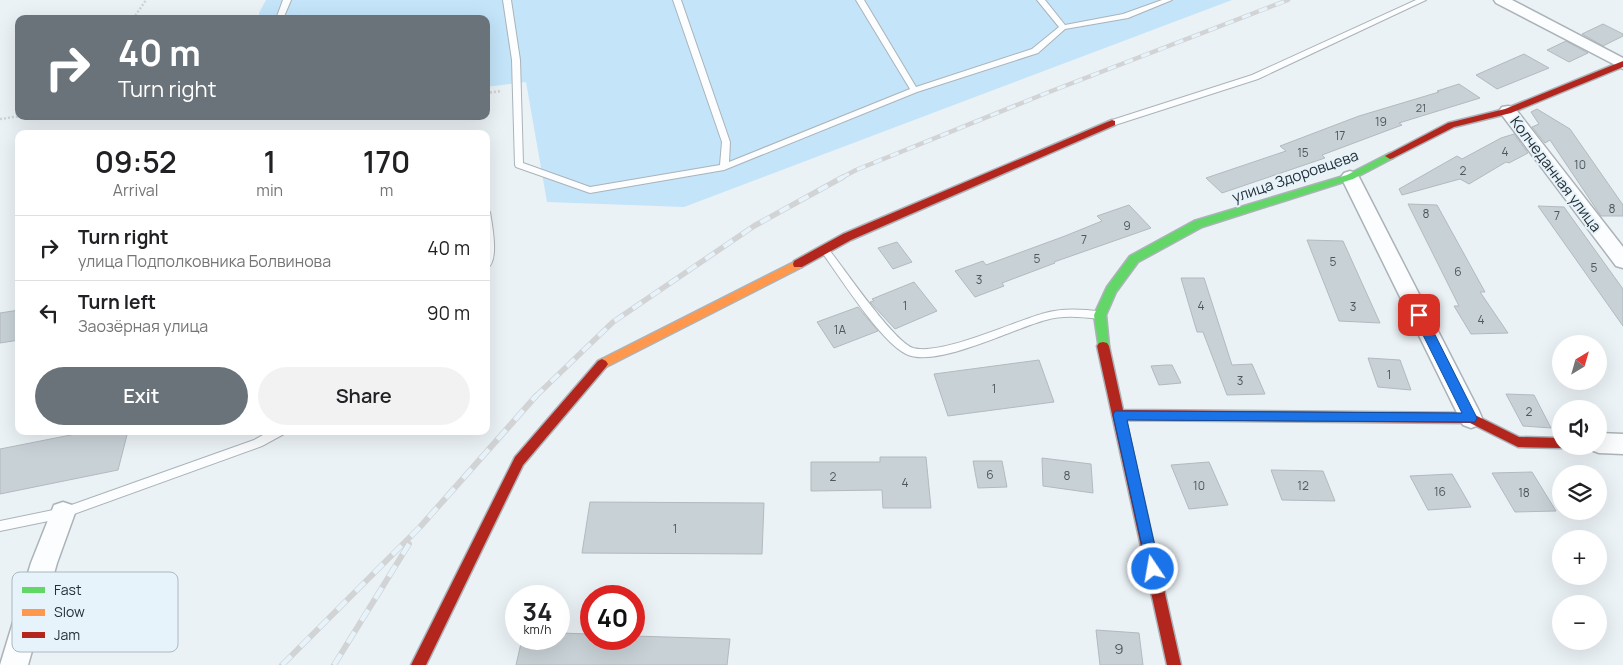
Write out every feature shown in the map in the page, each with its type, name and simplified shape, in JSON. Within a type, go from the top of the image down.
[{"type":"street","points":[[1501,0],[1623,64]]},
{"type":"street","name":"улица Здоровцева","points":[[1174,665],[1120,415],[1101,340],[1100,315],[1111,290],[1134,259],[1165,240],[1198,224],[1350,177],[1451,124],[1508,111],[1623,64]]},
{"type":"street","name":"Колчеданная улица","points":[[1508,111],[1623,262]]},
{"type":"street","points":[[418,665],[519,461],[605,361],[724,303],[847,237],[1112,124]]},
{"type":"street","points":[[1350,177],[1471,418]]},
{"type":"street","points":[[1120,415],[1471,418],[1518,442],[1552,443]]},
{"type":"street","points":[[1607,444],[1623,444]]},
{"type":"street","points":[[41,572],[63,513]]},
{"type":"street","points":[[14,665],[18,652]]},
{"type":"lane","points":[[281,15],[287,0]]},
{"type":"lane","points":[[507,0],[516,60],[518,165],[590,190],[724,167],[914,90],[1035,51],[1063,27],[1125,16],[1168,0]]},
{"type":"lane","points":[[677,0],[726,142],[724,167]]},
{"type":"lane","points":[[860,0],[914,90]]},
{"type":"lane","points":[[1041,0],[1063,27]]},
{"type":"lane","points":[[1112,124],[1255,77],[1422,0]]},
{"type":"lane","points":[[824,249],[892,336],[910,351],[927,354],[936,352],[1046,316],[1074,313],[1100,315]]},
{"type":"lane","points":[[0,526],[63,513],[258,443],[273,435]]},
{"type":"path","points":[[137,15],[146,0]]},
{"type":"path","points":[[0,119],[15,117]]},
{"type":"shaded area","points":[[266,0],[1232,0],[684,207],[547,202],[526,82],[490,86],[490,15],[259,15]]},
{"type":"building","points":[[1603,24],[1623,34],[1623,36],[1603,46],[1582,34]]},
{"type":"building","points":[[1566,41],[1588,53],[1569,62],[1547,50]]},
{"type":"building","points":[[1524,54],[1549,68],[1497,89],[1476,75]]},
{"type":"building","points":[[1459,84],[1480,98],[1399,123],[1402,125],[1322,155],[1325,158],[1222,193],[1206,178],[1286,151],[1280,146],[1359,116],[1439,92],[1437,91]]},
{"type":"building","points":[[1537,109],[1570,129],[1623,205],[1623,216],[1601,216],[1550,140],[1545,143],[1532,127],[1539,124],[1531,112]]},
{"type":"building","points":[[1514,134],[1528,153],[1509,163],[1506,162],[1469,184],[1460,179],[1402,195],[1399,189],[1457,156],[1462,159],[1501,138]]},
{"type":"building","points":[[1408,204],[1437,205],[1485,292],[1480,292],[1508,333],[1471,334],[1454,306],[1459,306]]},
{"type":"building","points":[[1129,205],[1151,228],[1054,262],[1002,283],[1004,286],[975,297],[955,271],[983,261],[986,265],[1065,236],[1102,221],[1097,216]]},
{"type":"building","points":[[1538,206],[1564,207],[1623,289],[1623,326]]},
{"type":"building","points":[[1307,240],[1343,241],[1380,323],[1339,321]]},
{"type":"building","points":[[897,242],[912,262],[893,269],[878,248]]},
{"type":"building","points":[[1181,278],[1204,278],[1232,365],[1252,364],[1265,394],[1227,395],[1203,332],[1197,332]]},
{"type":"building","points":[[914,282],[937,311],[895,329],[870,302],[874,301],[872,299]]},
{"type":"building","points":[[858,307],[878,331],[834,348],[817,322]]},
{"type":"building","points":[[15,311],[15,341],[0,343],[0,313]]},
{"type":"building","points":[[1368,358],[1400,360],[1411,390],[1378,387]]},
{"type":"building","points":[[1039,360],[1054,402],[948,416],[934,374]]},
{"type":"building","points":[[1172,365],[1181,383],[1159,385],[1151,366]]},
{"type":"building","points":[[1506,394],[1534,395],[1551,428],[1523,426]]},
{"type":"building","points":[[71,435],[127,435],[118,470],[0,494],[0,449]]},
{"type":"building","points":[[880,457],[926,457],[931,508],[883,508],[882,490],[811,491],[811,462],[880,462]]},
{"type":"building","points":[[1042,458],[1091,464],[1093,493],[1043,486]]},
{"type":"building","points":[[973,461],[1002,461],[1007,487],[978,488]]},
{"type":"building","points":[[1209,462],[1228,505],[1189,509],[1171,465]]},
{"type":"building","points":[[1271,470],[1323,471],[1335,501],[1282,500]]},
{"type":"building","points":[[1532,472],[1552,504],[1552,511],[1515,512],[1492,473]]},
{"type":"building","points":[[1452,474],[1471,507],[1428,510],[1410,476]]},
{"type":"building","points":[[590,502],[764,503],[762,554],[582,553]]},
{"type":"building","points":[[1096,630],[1139,633],[1143,665],[1100,665]]},
{"type":"building","points":[[570,633],[580,634],[580,650],[645,650],[645,636],[730,639],[727,665],[516,665],[519,650],[570,650]]},
{"type":"railway","points":[[841,178],[856,170],[1049,92],[1288,0]]},
{"type":"railway","points":[[536,396],[613,322],[754,226],[843,177]]},
{"type":"railway","points":[[282,665],[420,527],[536,396]]},
{"type":"railway","points":[[334,665],[409,544]]},
{"type":"traffic: fast","points":[[1103,346],[1100,315],[1111,290],[1134,259],[1198,224],[1350,177],[1390,156]]},
{"type":"traffic: slow","points":[[602,364],[798,264]]},
{"type":"traffic: jam","points":[[1390,156],[1451,125],[1508,111],[1623,64]]},
{"type":"traffic: jam","points":[[798,264],[847,237],[1112,123]]},
{"type":"traffic: jam","points":[[1103,346],[1174,665]]},
{"type":"traffic: jam","points":[[418,665],[519,461],[602,364]]},
{"type":"traffic: jam","points":[[1119,415],[1471,418],[1518,442],[1552,443]]},
{"type":"route","points":[[1153,569],[1120,415],[1471,418],[1419,315]]}]
